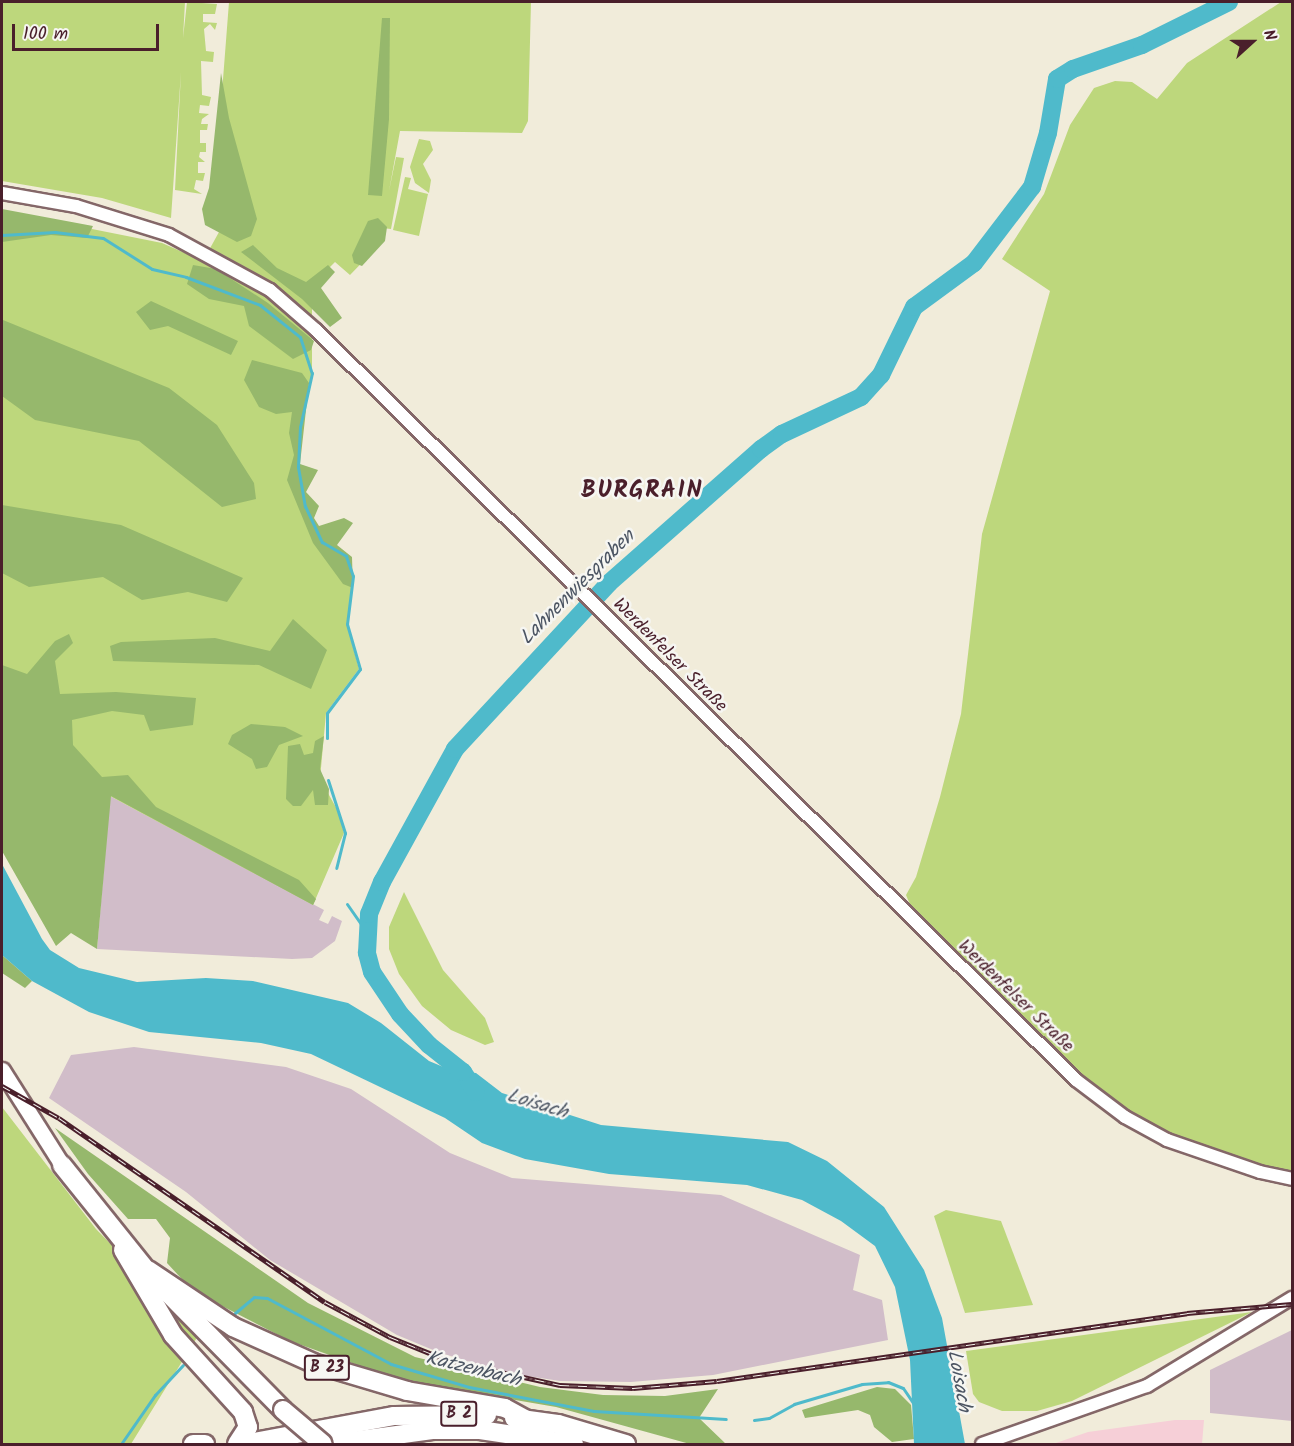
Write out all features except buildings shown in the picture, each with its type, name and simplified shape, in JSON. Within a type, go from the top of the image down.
[{"type":"highway","name":"B 23","points":[[62,1166],[148,1270],[283,1410],[323,1444]]},
{"type":"highway","name":"B 23","points":[[116,1234],[133,1273],[173,1335],[243,1412],[248,1427],[237,1444]]},
{"type":"highway","name":"B 23","points":[[148,1270],[233,1327],[313,1364],[407,1391],[505,1408],[526,1433]]},
{"type":"highway","name":"B 2","points":[[243,1444],[394,1416],[434,1414],[574,1444]]},
{"type":"highway","name":"B 2","points":[[330,1444],[434,1430],[526,1433],[626,1444]]},
{"type":"highway","points":[[193,1444],[205,1444]]},
{"type":"main road","name":"B 23","points":[[2,1070],[62,1166]]},
{"type":"street","name":"Werdenfelser Straße","points":[[2,193],[76,206],[169,235],[270,290],[316,330],[598,611],[1076,1080],[1125,1117],[1167,1140],[1260,1172],[1293,1179]]},
{"type":"street","points":[[982,1444],[1158,1382],[1293,1298]]},
{"type":"shaded area","points":[[110,796],[324,910],[319,920],[328,924],[332,916],[342,921],[335,941],[312,958],[292,959],[97,949]]},
{"type":"shaded area","points":[[134,1047],[286,1067],[351,1089],[450,1153],[512,1178],[721,1195],[860,1255],[853,1290],[882,1300],[888,1340],[713,1375],[631,1382],[560,1381],[502,1372],[438,1352],[397,1335],[270,1260],[186,1192],[49,1098],[71,1055]]},
{"type":"shaded area","points":[[1292,1330],[1292,1421],[1210,1413],[1210,1370]]},
{"type":"shaded area","points":[[1175,1420],[1204,1420],[1202,1444],[1053,1444],[1088,1432]]},
{"type":"green space","points":[[2,2],[185,2],[183,38],[187,2],[217,4],[215,14],[203,14],[203,22],[217,23],[215,30],[210,24],[204,29],[206,51],[214,52],[213,62],[201,61],[202,95],[211,97],[209,106],[200,105],[199,113],[209,114],[202,119],[201,124],[208,124],[207,130],[200,130],[200,143],[206,143],[206,152],[200,152],[199,157],[205,162],[198,162],[198,173],[205,173],[203,181],[196,180],[194,189],[202,194],[175,190],[181,72],[171,218],[102,198],[2,181]]},
{"type":"green space","points":[[229,2],[531,2],[528,121],[522,133],[400,131],[389,191],[396,157],[404,158],[391,229],[382,228],[379,245],[350,275],[335,262],[312,285],[312,373],[300,427],[298,467],[304,506],[353,576],[347,625],[359,669],[326,713],[320,779],[338,811],[344,833],[313,905],[110,796],[2,728],[2,211],[162,243],[203,261],[219,232],[220,118]]},
{"type":"green space","points":[[1281,2],[1292,2],[1292,1173],[1261,1167],[1175,1137],[1114,1102],[1076,1073],[911,907],[906,895],[916,877],[940,797],[961,714],[982,534],[1050,291],[1002,259],[1044,194],[1070,125],[1094,88],[1115,81],[1132,82],[1157,99],[1187,63]]},
{"type":"green space","points":[[382,18],[390,18],[389,119],[382,196],[368,195]]},
{"type":"green space","points":[[221,73],[229,118],[257,219],[251,236],[237,242],[205,225],[202,209],[209,188]]},
{"type":"green space","points":[[419,139],[430,141],[433,150],[423,164],[431,180],[429,193],[415,183],[410,167]]},
{"type":"green space","points":[[405,177],[411,178],[408,189],[428,194],[419,236],[393,230]]},
{"type":"green space","points":[[2,209],[93,226],[87,238],[51,235],[2,242]]},
{"type":"green space","points":[[378,218],[387,227],[385,241],[362,266],[354,263],[352,255],[368,221]]},
{"type":"green space","points":[[253,245],[277,268],[306,282],[328,265],[335,272],[321,288],[342,318],[330,327],[302,299],[241,252]]},
{"type":"green space","points":[[193,265],[216,269],[268,303],[314,341],[311,350],[293,359],[249,326],[244,306],[209,299],[187,284]]},
{"type":"green space","points":[[151,301],[238,341],[231,355],[168,326],[150,330],[136,312]]},
{"type":"green space","points":[[3,320],[169,388],[217,425],[254,483],[256,499],[222,507],[139,441],[35,420],[2,396]]},
{"type":"green space","points":[[252,360],[302,373],[309,383],[300,464],[318,470],[306,492],[319,506],[314,518],[319,526],[344,518],[353,523],[337,545],[352,557],[353,588],[343,584],[313,543],[287,480],[294,455],[289,433],[292,412],[276,414],[259,407],[244,380]]},
{"type":"green space","points":[[2,505],[121,525],[243,578],[227,602],[188,592],[142,600],[103,577],[29,587],[2,573]]},
{"type":"green space","points":[[293,619],[327,650],[311,689],[259,665],[113,661],[110,646],[121,642],[215,638],[270,651]]},
{"type":"green space","points":[[69,634],[73,643],[55,661],[60,694],[116,692],[196,698],[193,725],[150,731],[144,715],[112,711],[72,720],[73,745],[102,777],[128,775],[156,807],[299,880],[316,899],[313,905],[111,796],[97,949],[71,933],[56,946],[2,851],[2,665],[27,674],[55,641]]},
{"type":"green space","points":[[251,724],[285,727],[303,736],[279,745],[267,767],[256,769],[252,759],[228,744],[232,735]]},
{"type":"green space","points":[[324,736],[320,769],[329,789],[328,805],[315,805],[313,790],[301,806],[293,806],[286,799],[288,746],[300,744],[304,755],[313,753],[315,741]]},
{"type":"green space","points":[[404,892],[443,970],[485,1018],[494,1042],[485,1045],[451,1030],[422,1006],[399,974],[389,949],[389,927]]},
{"type":"green space","points":[[2,955],[32,981],[25,988],[2,973]]},
{"type":"green space","points":[[2,1107],[96,1229],[140,1274],[206,1323],[131,1444],[2,1444]]},
{"type":"green space","points":[[55,1128],[308,1303],[415,1357],[540,1387],[603,1395],[665,1396],[718,1389],[699,1418],[726,1444],[690,1444],[556,1407],[400,1380],[290,1341],[193,1291],[167,1263],[170,1238],[156,1219],[128,1219],[88,1174]]},
{"type":"green space","points":[[946,1210],[1001,1221],[1033,1305],[965,1313],[934,1216]]},
{"type":"green space","points":[[1252,1312],[1072,1401],[1037,1411],[1002,1411],[979,1402],[973,1394],[966,1351]]},
{"type":"green space","points":[[877,1387],[895,1389],[911,1405],[914,1439],[892,1442],[874,1427],[870,1415],[858,1410],[805,1418],[802,1410]]},
{"type":"water","name":"Loisach","points":[[2,864],[50,950],[79,968],[137,982],[206,978],[253,981],[348,1003],[381,1023],[429,1061],[453,1071],[476,1073],[502,1093],[601,1125],[788,1142],[827,1161],[884,1207],[924,1270],[942,1318],[965,1444],[914,1444],[910,1360],[895,1287],[875,1246],[841,1221],[802,1200],[747,1185],[609,1174],[525,1159],[482,1143],[445,1118],[311,1054],[261,1043],[149,1032],[89,1012],[32,981],[2,955]]},
{"type":"waterway","name":"Lahnenwiesgraben","points":[[476,1092],[463,1072],[429,1045],[400,1014],[372,972],[367,953],[369,914],[382,882],[455,749],[609,583],[761,449],[782,434],[861,397],[881,375],[914,307],[974,263],[1032,187],[1048,133],[1057,79],[1073,69],[1142,45],[1229,2]]},
{"type":"waterway","points":[[2,235],[55,232],[103,238],[152,269],[186,277],[260,305],[300,337],[312,373],[300,427],[298,467],[305,506],[322,542],[346,556],[353,576],[347,624],[360,669],[327,713],[327,738]]},
{"type":"waterway","points":[[328,780],[345,833],[336,868]]},
{"type":"waterway","points":[[347,904],[366,931]]},
{"type":"waterway","name":"Katzenbach","points":[[235,1313],[254,1297],[267,1298],[391,1364],[469,1387],[594,1411],[726,1419]]},
{"type":"waterway","name":"Katzenbach","points":[[121,1444],[155,1395],[183,1365]]},
{"type":"waterway","name":"Katzenbach","points":[[754,1420],[769,1418],[794,1404],[862,1384],[888,1382],[903,1388],[913,1403]]},
{"type":"railway","points":[[2,1086],[59,1118],[325,1302],[390,1337],[447,1360],[560,1385],[633,1388],[717,1381],[1187,1313],[1292,1304]]},
{"type":"district","name":"BURGRAIN","points":[[642,491]]}]
